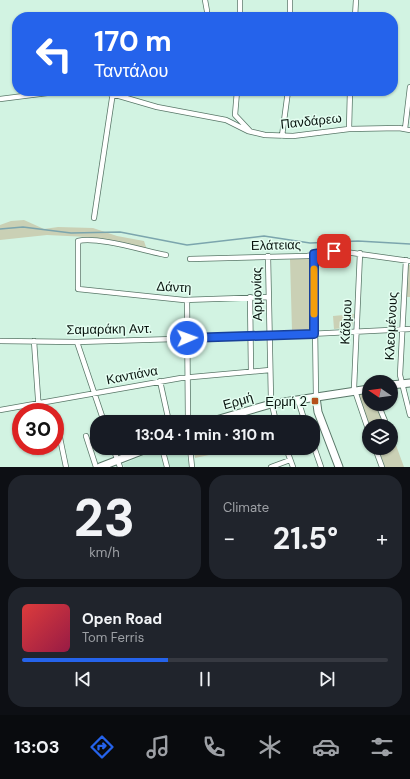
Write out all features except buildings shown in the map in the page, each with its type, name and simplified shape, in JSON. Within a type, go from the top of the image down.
[{"type":"street","points":[[205,0],[207,10]]},
{"type":"street","points":[[240,0],[240,12]]},
{"type":"street","points":[[290,0],[290,12]]},
{"type":"street","points":[[355,12],[356,0]]},
{"type":"street","points":[[405,129],[410,87]]},
{"type":"street","points":[[0,99],[24,96]]},
{"type":"street","points":[[94,218],[112,96]]},
{"type":"street","name":"Πανδάρεω","points":[[125,96],[157,107],[226,120],[252,132],[282,136],[349,129],[410,130]]},
{"type":"street","points":[[237,96],[235,116],[252,132]]},
{"type":"street","points":[[282,136],[287,96]]},
{"type":"street","points":[[349,129],[350,96]]},
{"type":"street","name":"Δάντη","points":[[166,256],[105,243],[86,240],[78,241],[78,289],[187,300],[268,297]]},
{"type":"street","name":"Ελάτειας","points":[[190,259],[314,254],[338,251],[408,261]]},
{"type":"street","points":[[314,254],[316,397],[318,412],[339,467]]},
{"type":"street","name":"Κάδμου","points":[[354,391],[360,254]]},
{"type":"street","name":"Αρμονίας","points":[[268,256],[271,404],[274,415]]},
{"type":"street","name":"Κλεομένους","points":[[408,261],[400,369],[401,384],[410,415]]},
{"type":"street","points":[[250,297],[251,371]]},
{"type":"street","points":[[187,300],[188,415]]},
{"type":"street","name":"Σαμαράκη Αντ.","points":[[0,341],[77,342],[269,336],[410,328]]},
{"type":"street","points":[[34,341],[38,403]]},
{"type":"street","points":[[77,342],[102,415]]},
{"type":"street","name":"Καντιάνα","points":[[44,403],[187,377],[270,370]]},
{"type":"street","points":[[160,381],[167,415]]},
{"type":"street","points":[[398,384],[410,383]]},
{"type":"street","name":"Ερμή","points":[[233,415],[271,404],[362,390]]},
{"type":"street","points":[[354,391],[365,419]]},
{"type":"street","points":[[298,400],[303,415]]},
{"type":"street","name":"Καντιάνα","points":[[0,410],[12,408]]},
{"type":"street","points":[[86,436],[96,467]]},
{"type":"street","points":[[63,455],[66,467]]},
{"type":"street","points":[[100,467],[119,464],[136,455]]},
{"type":"street","points":[[164,455],[167,467]]},
{"type":"street","points":[[191,455],[192,467]]},
{"type":"street","points":[[288,455],[292,467]]},
{"type":"street","points":[[317,455],[321,467]]},
{"type":"street","points":[[378,455],[382,467]]},
{"type":"street","points":[[271,467],[290,460]]},
{"type":"shaded area","points":[[24,220],[44,229],[58,227],[93,228],[117,236],[144,241],[147,250],[106,239],[88,237],[47,235],[0,240],[0,225],[11,221]]},
{"type":"shaded area","points":[[309,258],[312,260],[311,330],[292,331],[290,259]]},
{"type":"shaded area","points":[[408,265],[410,265],[410,297],[406,297]]},
{"type":"shaded area","points":[[354,314],[352,327],[334,329],[333,316]]},
{"type":"shaded area","points":[[362,394],[362,408],[357,395]]},
{"type":"shaded area","points":[[363,411],[381,411],[383,419],[366,419]]},
{"type":"shaded area","points":[[398,451],[404,467],[385,467],[381,455],[398,455]]},
{"type":"shaded area","points":[[145,455],[161,455],[164,467],[124,467],[123,464]]},
{"type":"shaded area","points":[[167,455],[187,455],[189,467],[170,467]]},
{"type":"shaded area","points":[[195,455],[209,455],[195,458]]},
{"type":"waterway","points":[[0,229],[23,227],[71,233],[120,232],[187,245],[264,236],[310,243],[358,241],[410,244]]},
{"type":"slow traffic","points":[[314,269],[314,314]]},
{"type":"place","name":"Ερμή 2","points":[[315,401]]},
{"type":"route","points":[[187,338],[314,334],[314,254],[334,251]]}]
